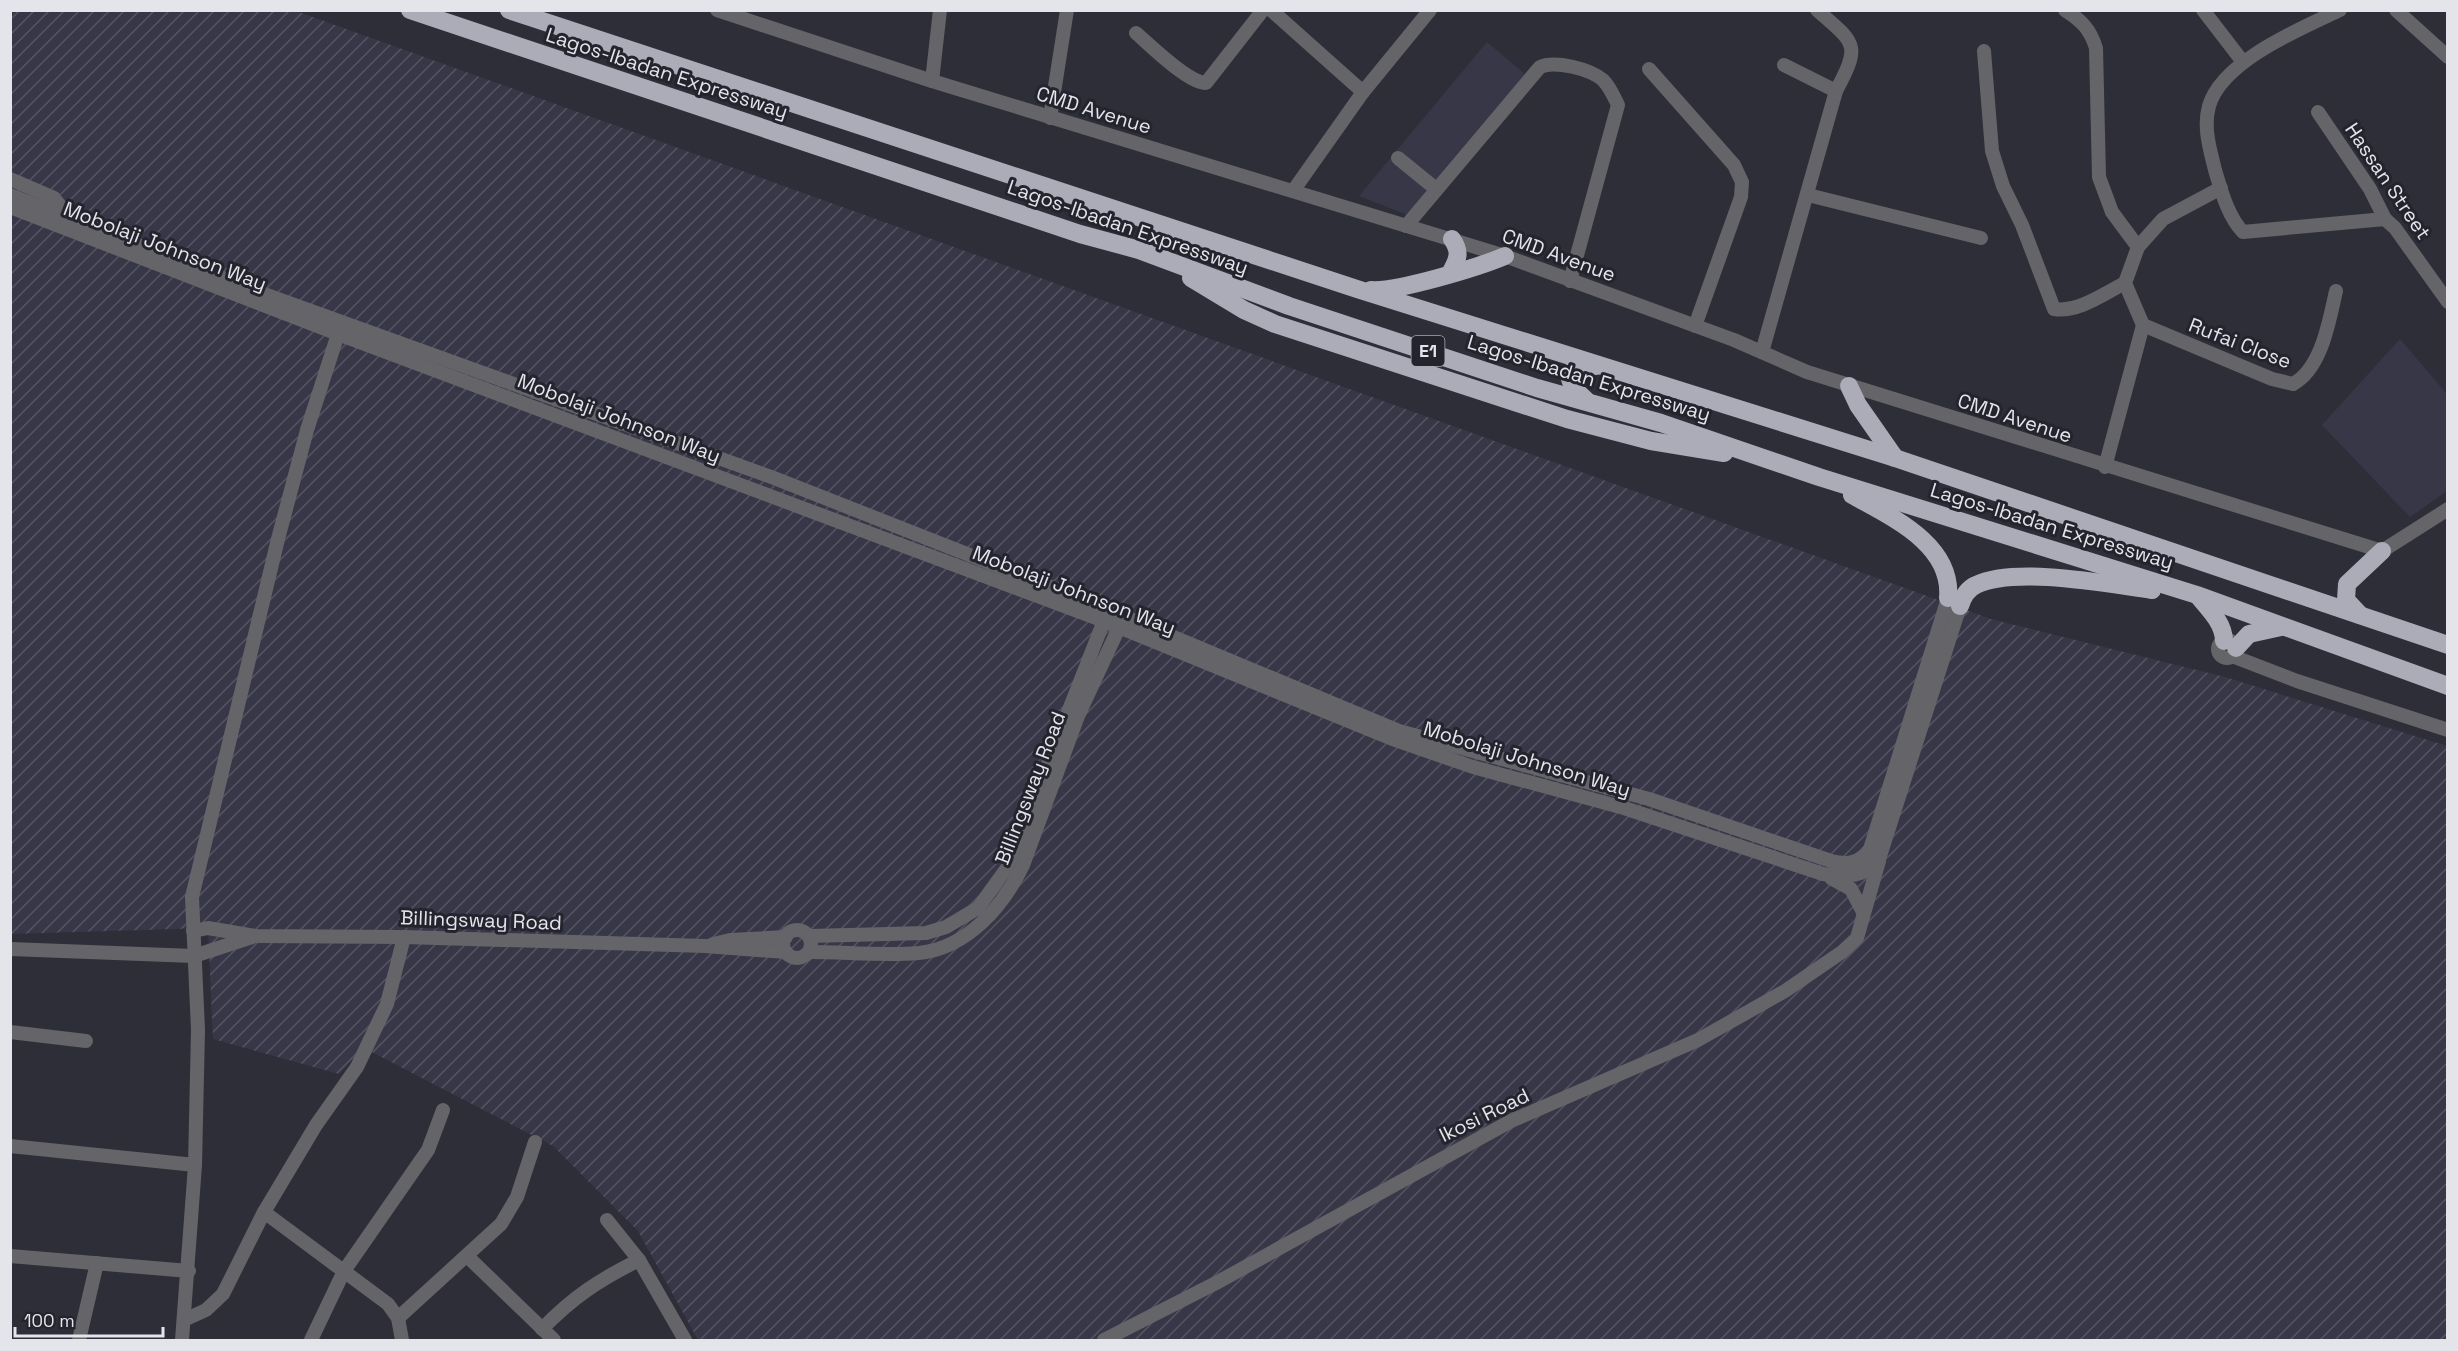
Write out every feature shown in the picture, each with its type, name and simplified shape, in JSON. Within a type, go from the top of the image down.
[{"type":"highway","name":"Lagos-Ibadan Expressway","points":[[410,10],[1169,262],[1289,306],[1537,388],[1586,400],[1819,477],[2197,595],[2448,686]]},
{"type":"highway","name":"Lagos-Ibadan Expressway","points":[[509,10],[1357,289],[1895,458],[2448,645]]},
{"type":"highway","points":[[1171,227],[1169,262],[1244,310],[1275,324],[1576,422],[1651,441],[1725,453],[1747,452]]},
{"type":"highway","points":[[1451,272],[1458,259],[1457,247],[1452,239]]},
{"type":"highway","points":[[1357,289],[1377,291],[1392,288],[1481,266],[1505,256]]},
{"type":"highway","points":[[1586,400],[1570,382],[1571,371],[1585,364],[1612,368]]},
{"type":"highway","points":[[1849,386],[1858,405],[1895,458]]},
{"type":"highway","points":[[1819,477],[1898,521],[1921,539],[1938,556],[1947,572],[1954,602],[1975,585],[2002,578],[2071,580],[2197,595],[2216,618],[2230,648],[2249,634],[2283,627]]},
{"type":"highway","points":[[2364,618],[2351,608],[2345,592],[2356,573],[2382,551]]},
{"type":"street","name":"CMD Avenue","points":[[717,10],[1050,118],[1505,256],[1849,386],[2382,551]]},
{"type":"street","points":[[932,81],[940,10]]},
{"type":"street","points":[[1050,118],[1066,10]]},
{"type":"street","points":[[1136,33],[1198,83],[1206,83],[1263,10]]},
{"type":"street","points":[[1271,10],[1363,92]]},
{"type":"street","points":[[1761,352],[1836,92],[1852,60],[1853,50],[1846,36],[1817,10]]},
{"type":"street","points":[[2065,10],[2090,31],[2096,48],[2099,177],[2112,212],[2138,247]]},
{"type":"street","points":[[2203,10],[2243,62]]},
{"type":"street","points":[[2340,10],[2243,62],[2223,81],[2210,105],[2207,124],[2208,144],[2221,188],[2237,226],[2243,232],[2385,219]]},
{"type":"street","points":[[2396,10],[2446,51]]},
{"type":"street","points":[[1293,191],[1363,92],[1428,11]]},
{"type":"street","points":[[1984,51],[1992,151],[2003,186],[2022,225],[2054,309],[2064,311],[2074,308],[2125,283]]},
{"type":"street","points":[[1406,226],[1540,67],[1559,63],[1602,79],[1618,105],[1570,281]]},
{"type":"street","points":[[1784,65],[1836,92]]},
{"type":"street","points":[[1649,69],[1734,165],[1742,182],[1741,197],[1695,326]]},
{"type":"street","name":"Hassan Street","points":[[2318,112],[2370,189],[2385,219],[2395,228],[2448,302]]},
{"type":"street","points":[[1398,158],[1436,189]]},
{"type":"street","points":[[10,179],[54,198],[70,218]]},
{"type":"street","points":[[2105,467],[2143,326],[2125,283],[2138,247],[2163,219],[2221,188]]},
{"type":"street","name":"Mobolaji Johnson Way","points":[[10,195],[256,291],[774,478],[1107,615],[1395,740],[1473,767],[1624,808],[1823,874],[1848,877]]},
{"type":"street","points":[[1808,195],[1981,238]]},
{"type":"street","name":"Mobolaji Johnson Way","points":[[10,207],[338,334],[1107,615]]},
{"type":"street","name":"Rufai Close","points":[[2143,326],[2272,379],[2293,384],[2302,379],[2316,359],[2336,291]]},
{"type":"street","points":[[182,1341],[189,1271],[195,1165],[198,1029],[192,897],[236,706],[307,430],[338,334]]},
{"type":"street","points":[[2382,551],[2448,509]]},
{"type":"street","points":[[1873,861],[1884,846],[1954,602]]},
{"type":"street","points":[[1873,861],[1874,839],[1954,602]]},
{"type":"street","name":"Billingsway Road","points":[[809,936],[926,933],[946,927],[978,908],[1007,868],[1107,615]]},
{"type":"street","name":"Mobolaji Johnson Way","points":[[1122,622],[1399,731],[1649,799],[1814,856],[1848,877]]},
{"type":"street","name":"Billingsway Road","points":[[809,952],[921,953],[953,941],[986,920],[1012,888],[1023,865],[1078,716],[1122,622]]},
{"type":"street","points":[[2230,648],[2297,681],[2448,730]]},
{"type":"street","points":[[1863,912],[1848,877],[1857,861],[1873,861]]},
{"type":"street","name":"Ikosi Road","points":[[1104,1341],[1511,1121],[1627,1073],[1728,1025],[1842,952],[1857,938],[1873,861]]},
{"type":"street","name":"Billingsway Road","points":[[193,931],[208,928],[256,936],[404,937],[705,946],[786,952]]},
{"type":"street","points":[[797,930],[809,936],[811,944],[809,952],[798,958],[786,952],[783,945],[786,937],[797,930]]},
{"type":"street","name":"Billingsway Road","points":[[10,949],[194,956],[256,936]]},
{"type":"street","points":[[184,1320],[206,1310],[223,1294],[264,1212],[316,1125],[357,1067],[387,1004],[404,937]]},
{"type":"street","name":"Billingsway Road","points":[[705,946],[730,940],[786,937]]},
{"type":"street","points":[[10,1032],[86,1041]]},
{"type":"street","points":[[311,1341],[344,1271],[428,1150],[443,1110]]},
{"type":"street","points":[[398,1318],[468,1257],[501,1224],[517,1197],[535,1142]]},
{"type":"street","points":[[10,1146],[195,1165]]},
{"type":"street","points":[[264,1212],[388,1304],[398,1318],[402,1341]]},
{"type":"street","points":[[607,1220],[639,1260],[685,1341]]},
{"type":"street","points":[[10,1256],[189,1271]]},
{"type":"street","points":[[468,1257],[554,1341]]},
{"type":"street","points":[[542,1329],[567,1303],[595,1283],[639,1260]]},
{"type":"street","points":[[79,1341],[97,1263]]},
{"type":"shaded area","points":[[10,11],[296,11],[1991,619],[2225,677],[2447,746],[2447,1340],[698,1340],[638,1231],[553,1146],[364,1048],[339,1074],[213,1039],[208,928],[11,934]]},
{"type":"shaded area","points":[[1487,42],[1526,75],[1410,216],[1359,196]]},
{"type":"shaded area","points":[[2400,339],[2447,394],[2447,491],[2410,517],[2322,425]]}]
